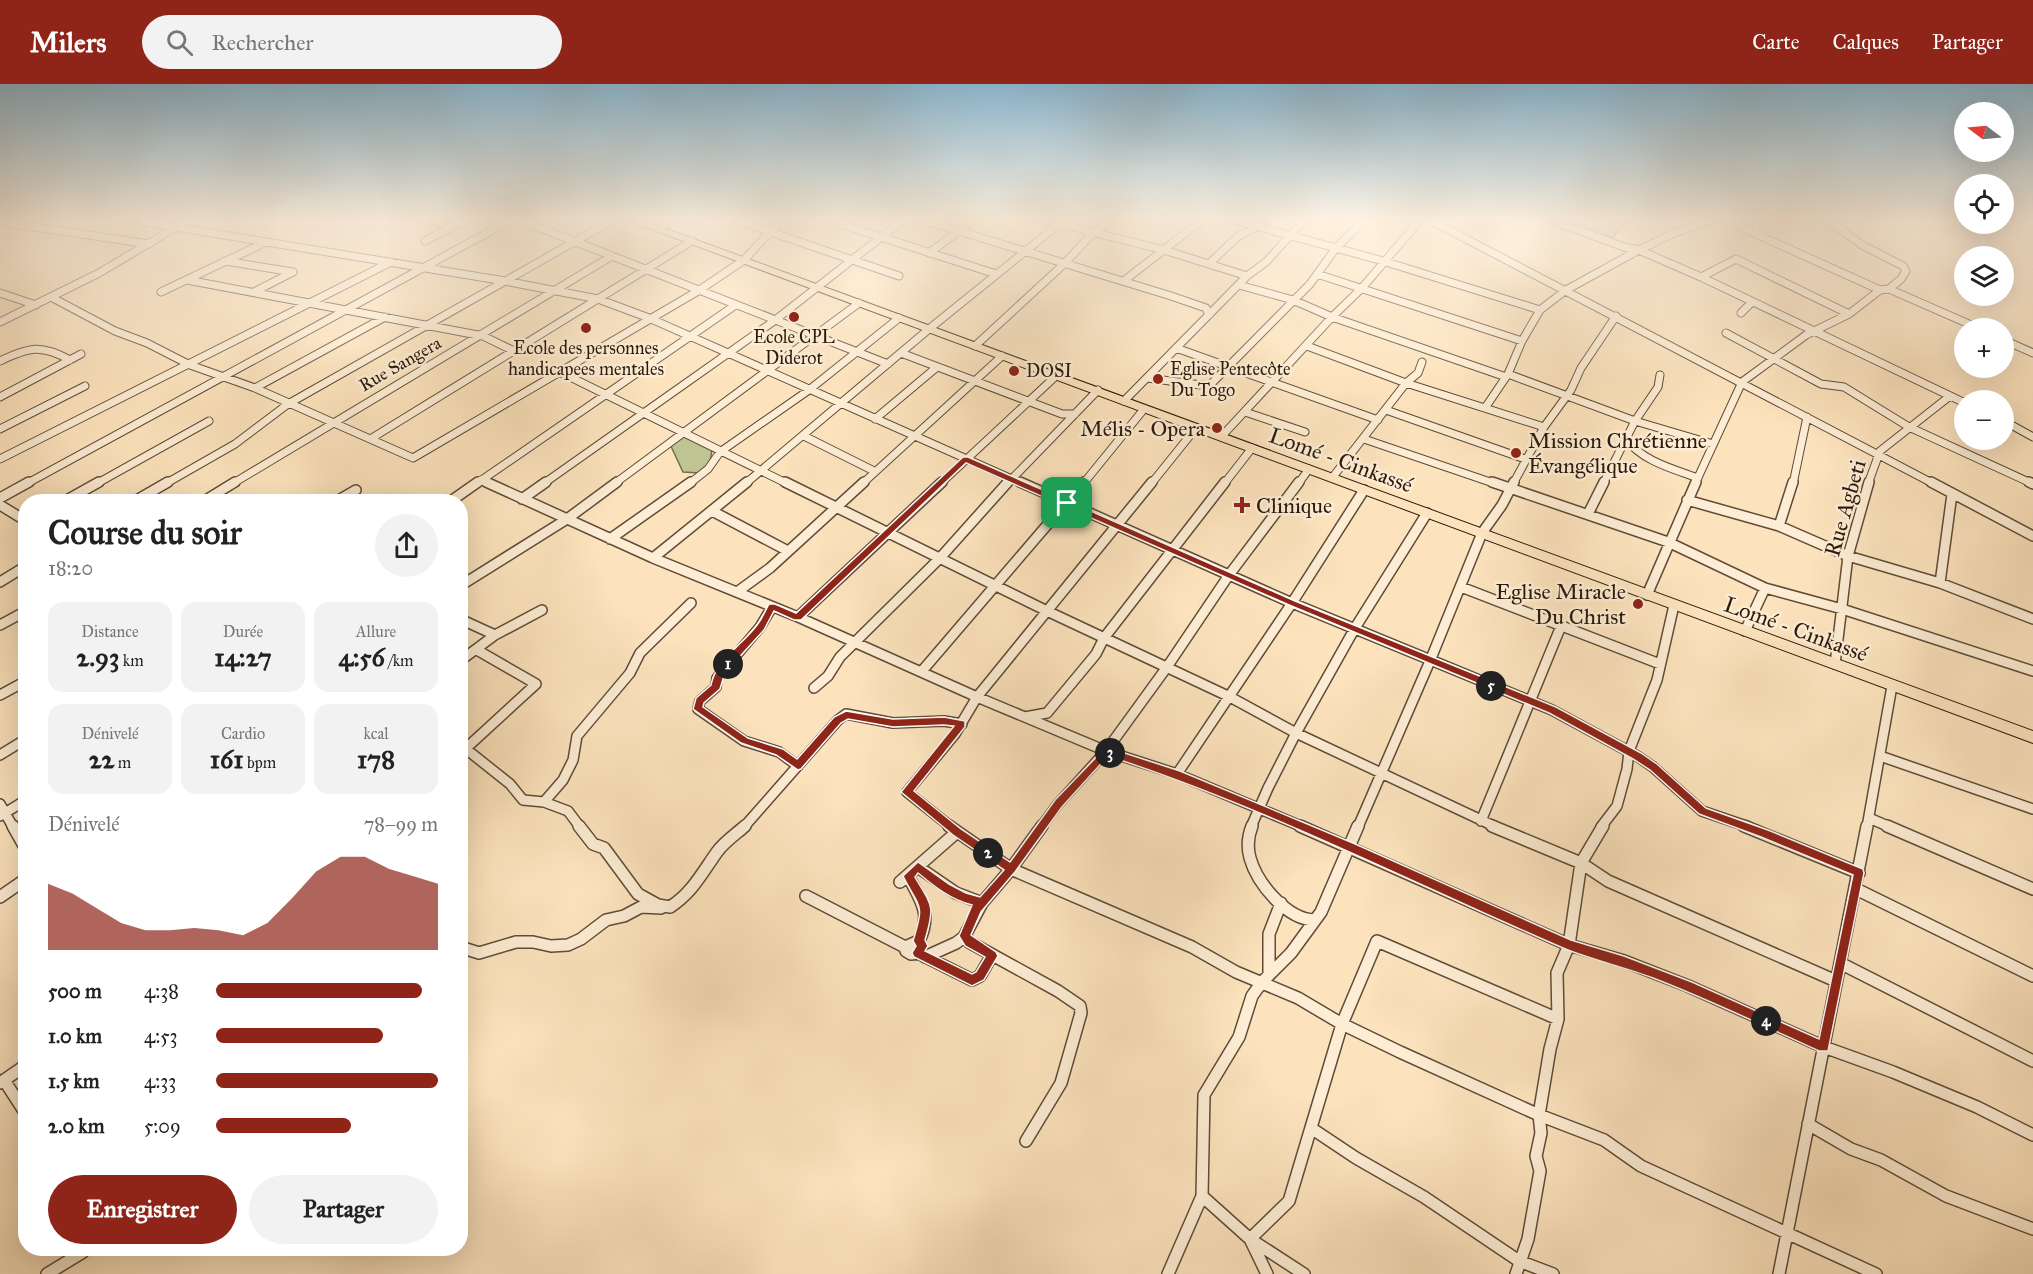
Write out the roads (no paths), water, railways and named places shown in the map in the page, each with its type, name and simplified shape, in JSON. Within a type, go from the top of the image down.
[{"type":"highway","name":"Lomé - Cinkassé","points":[[788,276],[2033,737]]},
{"type":"street","points":[[0,322],[91,276]]},
{"type":"street","points":[[161,292],[196,276]]},
{"type":"street","points":[[254,292],[286,276]]},
{"type":"street","points":[[0,459],[365,276]]},
{"type":"street","points":[[0,498],[409,276]]},
{"type":"street","points":[[474,276],[598,299],[649,318],[1292,603],[1552,710],[1629,751],[1653,767],[1702,811],[1765,833],[1859,873]]},
{"type":"street","points":[[147,494],[235,444],[288,404],[515,276]]},
{"type":"street","name":"Rue Sangera","points":[[215,494],[330,423],[483,336],[580,276]]},
{"type":"street","points":[[372,438],[638,276]]},
{"type":"street","points":[[660,276],[888,364]]},
{"type":"street","points":[[51,297],[114,331],[147,343],[190,365],[255,388],[413,458],[721,276]]},
{"type":"street","points":[[522,499],[774,321],[831,276]]},
{"type":"street","points":[[653,558],[804,436],[994,276]]},
{"type":"street","points":[[975,346],[1051,276]]},
{"type":"street","points":[[1108,276],[1206,308],[1209,315]]},
{"type":"street","points":[[1125,280],[1131,276]]},
{"type":"street","points":[[1124,401],[1247,276]]},
{"type":"street","points":[[1147,378],[1209,386],[1315,276]]},
{"type":"street","points":[[1325,276],[1522,341]]},
{"type":"street","points":[[1221,437],[1372,276]]},
{"type":"street","points":[[1429,276],[1539,310]]},
{"type":"street","points":[[1538,276],[2033,536]]},
{"type":"street","points":[[1485,408],[1507,375],[1539,310],[1566,290],[1596,276]]},
{"type":"street","points":[[1696,276],[1954,398]]},
{"type":"street","points":[[1701,278],[1706,276]]},
{"type":"street","points":[[1770,276],[1849,314]]},
{"type":"street","points":[[1848,276],[1880,290],[1889,289],[1955,318]]},
{"type":"street","points":[[1889,289],[1903,276]]},
{"type":"street","points":[[187,280],[483,336],[514,351]]},
{"type":"street","points":[[1239,285],[1293,300],[1332,316],[1566,395],[1635,421],[1713,444]]},
{"type":"street","points":[[1647,595],[1668,542],[1742,382],[1806,335],[1849,314],[1880,290]]},
{"type":"street","points":[[0,293],[36,304]]},
{"type":"street","points":[[1741,313],[1752,302]]},
{"type":"street","points":[[468,581],[567,519],[859,303]]},
{"type":"street","points":[[461,494],[734,306]]},
{"type":"street","points":[[1168,1274],[1203,1196],[1204,1095],[1239,1037],[1252,996],[1291,953],[1321,912],[1430,661],[1482,533],[1502,505],[1524,459],[1571,390],[1581,368],[1616,316]]},
{"type":"street","points":[[255,388],[385,317]]},
{"type":"street","points":[[610,539],[692,482],[708,469],[720,452],[809,390],[899,318]]},
{"type":"street","points":[[1726,333],[1821,384],[1844,387],[1909,427],[2033,484]]},
{"type":"street","points":[[2014,344],[2033,353]]},
{"type":"street","points":[[1307,346],[1406,383],[1544,427]]},
{"type":"street","points":[[0,361],[29,347],[50,348],[70,360]]},
{"type":"street","points":[[1176,348],[1331,401],[1378,420]]},
{"type":"street","points":[[901,353],[1062,414],[1075,414]]},
{"type":"street","points":[[0,396],[81,354]]},
{"type":"street","points":[[736,592],[770,568],[834,507],[1002,356]]},
{"type":"street","points":[[1332,478],[1406,383],[1418,373],[1422,362]]},
{"type":"street","points":[[875,419],[937,367]]},
{"type":"street","points":[[560,372],[1047,611],[1230,697],[1379,774],[1480,821],[1581,863],[1608,881],[1836,981]]},
{"type":"street","points":[[798,617],[1057,375]]},
{"type":"street","points":[[1588,514],[1635,421],[1658,387],[1660,375]]},
{"type":"street","points":[[0,429],[85,386]]},
{"type":"street","points":[[814,688],[828,676],[840,657],[940,558],[1011,479],[1098,390]]},
{"type":"street","name":"Rue Agbeti","points":[[1835,664],[1848,556],[1879,453],[1950,396]]},
{"type":"street","points":[[922,671],[1067,503],[1144,409]]},
{"type":"street","points":[[1386,410],[1524,459]]},
{"type":"street","points":[[1245,412],[1305,432]]},
{"type":"street","points":[[1779,526],[1798,467],[1807,417]]},
{"type":"street","points":[[78,494],[209,421]]},
{"type":"street","points":[[2014,427],[2033,437]]},
{"type":"street","points":[[1196,428],[977,697],[962,724],[907,792],[957,832],[1011,869],[1265,979],[1342,1024],[1539,1115],[1604,1140],[1641,1166],[1876,1274]]},
{"type":"street","points":[[804,436],[874,471]]},
{"type":"street","points":[[1364,439],[1668,542],[1765,588],[1842,609],[2033,671]]},
{"type":"street","points":[[1626,439],[1631,448],[1638,453],[1662,465],[1698,478]]},
{"type":"street","points":[[1024,717],[1047,713],[1096,654],[1104,638],[1252,448]]},
{"type":"street","points":[[921,955],[957,942],[964,936],[976,909],[1011,869],[1058,804],[1106,752],[1229,575],[1308,469]]},
{"type":"street","points":[[481,480],[653,558],[798,617],[1106,752],[1177,774],[1260,808],[1569,945],[1624,961],[1688,986],[1824,1047],[1904,1076],[1977,1107],[2033,1135]]},
{"type":"street","points":[[349,494],[356,490]]},
{"type":"street","points":[[1177,774],[1292,603],[1364,490]]},
{"type":"street","points":[[1940,583],[1952,494]]},
{"type":"street","points":[[1687,500],[1779,526],[1848,556],[1940,583],[2033,619]]},
{"type":"street","points":[[0,505],[18,516]]},
{"type":"street","points":[[712,511],[788,551]]},
{"type":"street","points":[[1315,920],[1309,921],[1299,917],[1281,903],[1264,885],[1251,864],[1248,842],[1260,808],[1296,733],[1355,628],[1427,513]]},
{"type":"street","points":[[0,582],[18,571]]},
{"type":"street","points":[[1461,587],[1660,664]]},
{"type":"street","points":[[1745,631],[1765,588]]},
{"type":"street","points":[[544,802],[563,780],[573,760],[577,736],[588,721],[630,673],[632,664],[639,655],[670,627],[678,614],[691,603]]},
{"type":"street","points":[[1518,1267],[1528,1239],[1540,1171],[1536,1156],[1541,1133],[1539,1115],[1550,1049],[1558,1019],[1557,974],[1569,945],[1581,863],[1598,832],[1617,806],[1627,769],[1629,751],[1657,680],[1674,605]]},
{"type":"street","points":[[772,607],[760,627],[717,678],[716,687],[700,701],[698,709],[744,741],[779,752],[798,766]]},
{"type":"street","points":[[468,656],[495,635],[542,610]]},
{"type":"street","points":[[0,625],[18,615]]},
{"type":"street","points":[[468,623],[495,635]]},
{"type":"street","points":[[1480,821],[1561,626]]},
{"type":"street","points":[[468,746],[536,684],[477,650]]},
{"type":"street","points":[[0,695],[18,685]]},
{"type":"street","points":[[1779,1274],[1856,889],[1892,686]]},
{"type":"street","points":[[1047,713],[1050,728]]},
{"type":"street","points":[[468,950],[479,953],[516,942],[533,942],[551,946],[568,945],[581,939],[606,920],[624,916],[641,907],[670,907],[681,900],[701,878],[718,850],[746,826],[837,720],[846,714],[893,723],[944,721],[962,724]]},
{"type":"street","points":[[0,755],[18,744]]},
{"type":"street","points":[[468,755],[510,784],[523,800],[544,802],[568,811],[593,844],[604,848],[638,894],[658,905],[670,907]]},
{"type":"street","points":[[1880,756],[2033,809]]},
{"type":"street","points":[[18,804],[1,811],[18,837]]},
{"type":"street","points":[[1869,818],[2033,888]]},
{"type":"street","points":[[921,955],[922,946],[919,941],[927,913],[926,906],[904,879],[957,832]]},
{"type":"street","points":[[918,867],[945,888],[963,898],[982,903]]},
{"type":"street","points":[[0,897],[18,885]]},
{"type":"street","points":[[1856,889],[2033,976]]},
{"type":"street","points":[[806,896],[905,947],[906,951],[911,954],[921,955],[972,980],[980,976],[992,956]]},
{"type":"street","points":[[1265,979],[1269,933],[1281,903]]},
{"type":"street","points":[[964,936],[969,942],[992,956],[1058,991],[1080,1006],[1079,1023],[1061,1083],[1026,1141]]},
{"type":"street","points":[[905,947],[919,941]]},
{"type":"street","points":[[1250,1239],[1288,1201],[1342,1024],[1377,941],[1558,1019]]},
{"type":"street","points":[[1840,963],[2033,1061]]},
{"type":"street","points":[[18,1071],[2,1082],[18,1103]]},
{"type":"street","points":[[1808,1124],[1851,1149],[1881,1160],[1946,1196],[2033,1229]]},
{"type":"street","points":[[1311,1128],[1356,1158],[1424,1197],[1518,1267],[1553,1274]]},
{"type":"street","points":[[1203,1196],[1250,1239],[1304,1274]]},
{"type":"street","points":[[1250,1239],[1267,1274]]},
{"type":"street","points":[[47,1274],[76,1256]]},
{"type":"place","name":"Ecole CPL Diderot","points":[[794,317]]},
{"type":"place","name":"Ecole des personnes handicapees mentales","points":[[586,328]]},
{"type":"place","name":"DOSI","points":[[1014,371]]},
{"type":"place","name":"Eglise Pentecôte Du Togo","points":[[1158,379]]},
{"type":"place","name":"Mélis - Opera","points":[[1217,428]]},
{"type":"place","name":"Mission Chrétienne Évangélique","points":[[1516,453]]},
{"type":"place","name":"Clinique","points":[[1242,505]]},
{"type":"place","name":"Eglise Miracle Du Christ","points":[[1638,604]]}]
